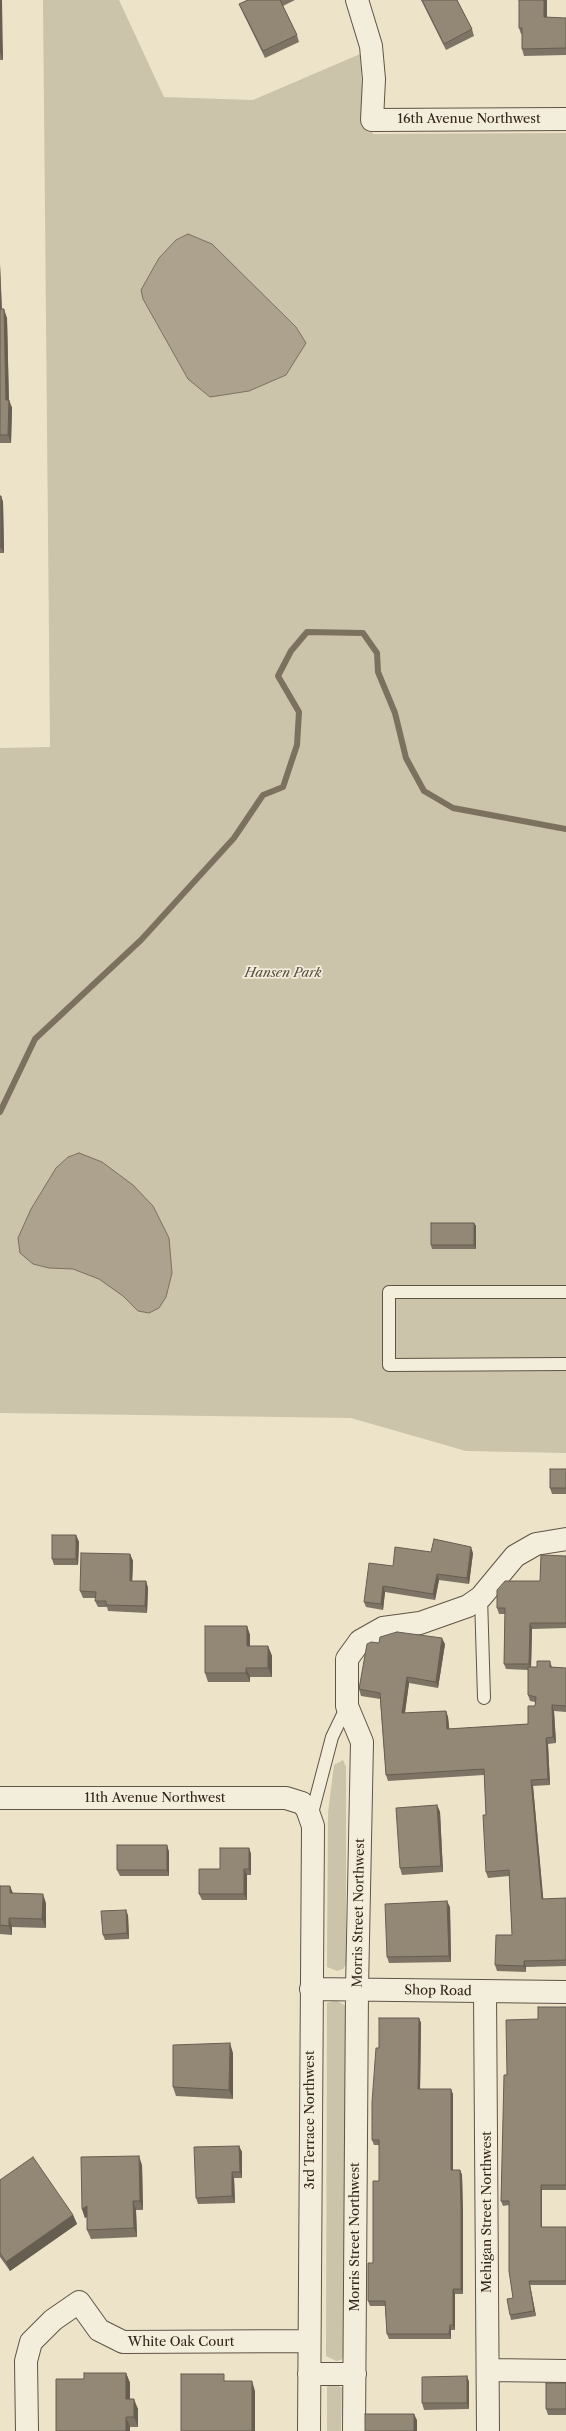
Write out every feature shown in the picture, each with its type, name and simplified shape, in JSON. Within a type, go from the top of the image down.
[{"type":"street","name":"16th Avenue Northwest","points":[[357,0],[371,46],[374,79],[372,120],[566,119]]},
{"type":"street","name":"Morris Street Northwest","points":[[354,2431],[357,1989],[362,1742],[347,1706],[347,1659],[360,1641],[383,1628],[420,1624],[468,1606],[481,1597],[515,1556],[536,1544],[566,1538]]},
{"type":"street","name":"11th Avenue Northwest","points":[[0,1798],[286,1798],[302,1803],[309,1813]]},
{"type":"street","name":"3rd Terrace Northwest","points":[[309,1813],[313,1826],[309,2431]]},
{"type":"street","name":"Shop Road","points":[[311,1989],[566,1992]]},
{"type":"street","name":"Mehigan Street Northwest","points":[[485,1992],[488,2431]]},
{"type":"street","name":"White Oak Court","points":[[27,2431],[26,2361],[31,2342],[53,2320],[79,2302],[99,2330],[123,2342],[309,2341]]},
{"type":"street","points":[[488,2370],[566,2371]]},
{"type":"street","points":[[309,2374],[354,2374]]},
{"type":"lane","points":[[566,1292],[389,1292],[389,1365],[566,1364]]},
{"type":"lane","points":[[481,1597],[484,1698]]},
{"type":"lane","points":[[309,1813],[332,1737],[347,1706]]},
{"type":"green space","name":"Hansen Park","points":[[43,0],[119,0],[164,97],[253,100],[360,54],[364,118],[373,134],[566,133],[566,1453],[466,1451],[351,1418],[0,1413],[0,748],[50,747]]},
{"type":"green space","points":[[343,1760],[346,1767],[346,1964],[343,1969],[337,1971],[327,1967],[328,1813],[334,1765]]},
{"type":"green space","points":[[336,2000],[346,2006],[344,2355],[341,2360],[336,2361],[326,2356],[327,2003]]},
{"type":"green space","points":[[329,2385],[337,2385],[342,2388],[341,2431],[327,2431],[327,2387]]},
{"type":"shaded area","points":[[188,234],[212,244],[296,327],[306,343],[286,375],[249,391],[210,397],[188,379],[143,299],[141,290],[159,258],[176,240]]},
{"type":"shaded area","points":[[79,1153],[102,1162],[133,1185],[153,1206],[169,1238],[172,1273],[166,1297],[159,1308],[149,1313],[138,1311],[123,1296],[99,1279],[73,1269],[49,1268],[33,1264],[20,1253],[18,1238],[31,1209],[56,1168],[68,1157]]},
{"type":"building","points":[[248,0],[280,0],[297,35],[263,51],[239,4]]},
{"type":"building","points":[[422,0],[457,0],[472,29],[444,44]]},
{"type":"building","points":[[519,0],[544,0],[544,17],[566,18],[566,48],[522,49],[522,28],[519,28]]},
{"type":"building","points":[[0,309],[4,309],[6,400],[9,400],[8,435],[0,435]]},
{"type":"building","points":[[1,496],[1,547],[0,547]]},
{"type":"building","points":[[431,1223],[474,1223],[474,1245],[431,1245]]},
{"type":"building","points":[[550,1469],[566,1469],[566,1488],[550,1488]]},
{"type":"building","points":[[52,1535],[76,1535],[76,1559],[52,1559]]},
{"type":"building","points":[[434,1539],[471,1547],[467,1578],[437,1574],[433,1594],[383,1586],[381,1604],[364,1602],[369,1563],[393,1566],[395,1547],[431,1552]]},
{"type":"building","points":[[81,1553],[130,1554],[130,1581],[146,1581],[145,1606],[106,1605],[106,1601],[95,1601],[96,1592],[80,1591]]},
{"type":"building","points":[[541,1555],[566,1556],[566,1623],[530,1623],[529,1664],[504,1664],[505,1608],[497,1608],[497,1590],[505,1581],[540,1581]]},
{"type":"building","points":[[205,1626],[247,1626],[247,1646],[268,1646],[268,1668],[246,1668],[246,1673],[205,1673]]},
{"type":"building","points":[[397,1632],[442,1638],[436,1682],[407,1677],[402,1713],[446,1711],[447,1729],[528,1724],[528,1706],[535,1706],[536,1697],[528,1695],[528,1667],[537,1667],[537,1661],[550,1661],[550,1667],[566,1668],[566,1706],[552,1705],[553,1737],[546,1738],[548,1779],[531,1780],[542,1899],[566,1898],[566,1960],[524,1961],[524,1966],[495,1965],[496,1935],[512,1935],[509,1870],[486,1872],[483,1815],[486,1815],[484,1769],[386,1775],[380,1693],[359,1689],[367,1644],[371,1642],[379,1643],[380,1637]]},
{"type":"building","points":[[437,1805],[441,1866],[400,1868],[396,1808]]},
{"type":"building","points":[[117,1845],[167,1845],[167,1870],[117,1870]]},
{"type":"building","points":[[220,1848],[249,1848],[249,1869],[244,1869],[244,1894],[199,1894],[199,1869],[220,1869]]},
{"type":"building","points":[[0,1886],[10,1886],[10,1893],[43,1894],[42,1919],[9,1918],[9,1926],[0,1925]]},
{"type":"building","points":[[447,1901],[449,1956],[387,1957],[385,1904]]},
{"type":"building","points":[[126,1910],[127,1933],[103,1935],[101,1911]]},
{"type":"building","points":[[538,2007],[566,2007],[566,2185],[541,2185],[541,2227],[566,2227],[566,2281],[529,2281],[534,2311],[510,2315],[507,2299],[513,2298],[509,2271],[509,2201],[501,2201],[504,2075],[507,2075],[506,2020],[538,2019]]},
{"type":"building","points":[[379,2018],[419,2018],[418,2089],[451,2089],[451,2170],[460,2170],[461,2289],[453,2289],[453,2325],[450,2325],[449,2334],[387,2334],[385,2301],[368,2301],[368,2263],[373,2263],[373,2181],[379,2181],[379,2140],[372,2140],[372,2102],[376,2048],[379,2048]]},
{"type":"building","points":[[230,2043],[229,2090],[173,2087],[173,2045]]},
{"type":"building","points":[[239,2146],[240,2172],[232,2172],[232,2196],[196,2198],[194,2147]]},
{"type":"building","points":[[139,2156],[140,2201],[133,2201],[134,2228],[87,2230],[87,2206],[82,2209],[81,2157]]},
{"type":"building","points":[[33,2157],[73,2215],[6,2262],[0,2253],[0,2180]]},
{"type":"building","points":[[84,2373],[126,2373],[126,2399],[134,2399],[134,2417],[126,2417],[126,2431],[56,2431],[56,2379],[84,2379]]},
{"type":"building","points":[[181,2374],[224,2374],[224,2381],[252,2381],[252,2431],[181,2431]]},
{"type":"building","points":[[467,2376],[467,2403],[422,2403],[422,2377]]},
{"type":"building","points":[[546,2383],[566,2383],[566,2409],[546,2409]]},
{"type":"building","points":[[365,2414],[414,2414],[414,2431],[365,2431]]},
{"type":"waterway","points":[[0,1112],[35,1039],[141,940],[234,838],[263,795],[283,787],[297,745],[299,712],[278,676],[291,651],[307,632],[363,633],[377,653],[378,672],[395,713],[406,758],[424,791],[453,808],[566,829]]}]
